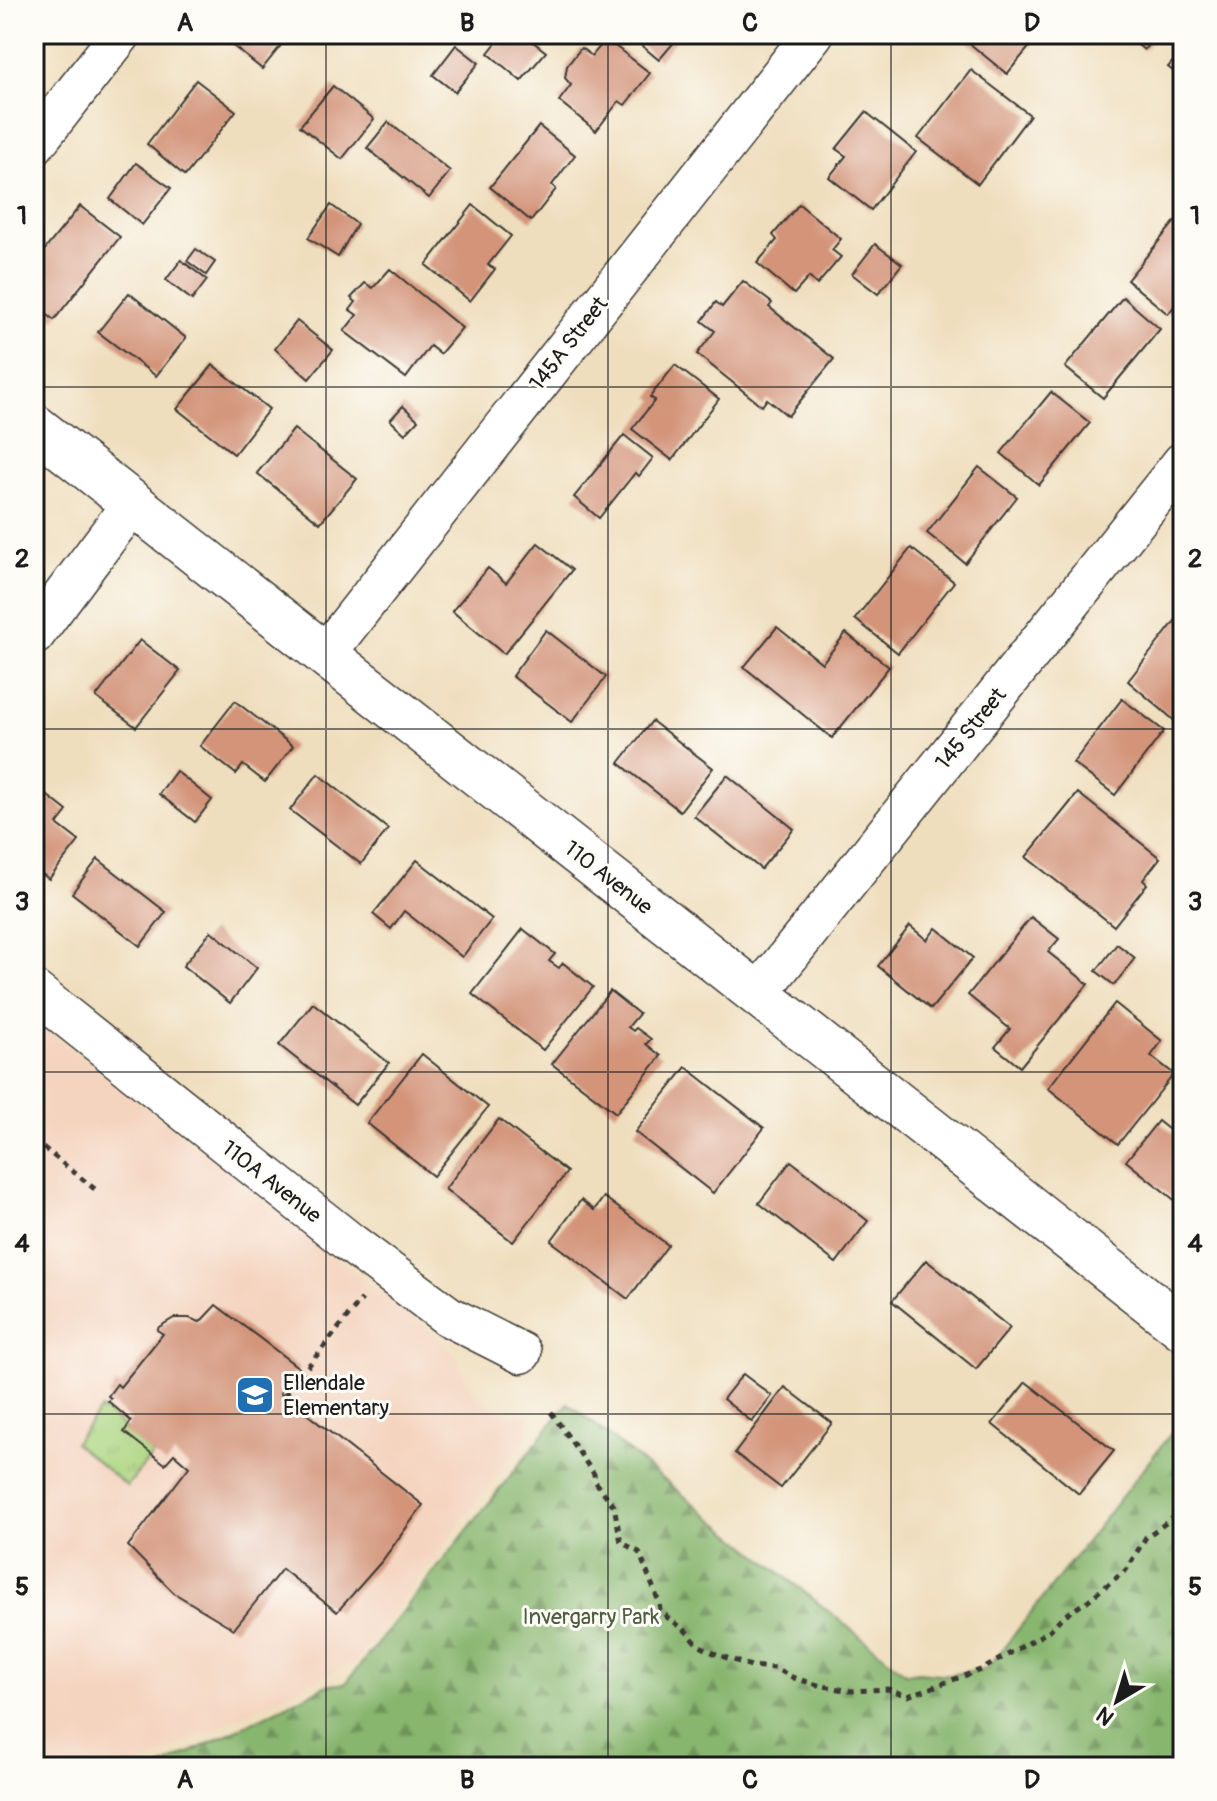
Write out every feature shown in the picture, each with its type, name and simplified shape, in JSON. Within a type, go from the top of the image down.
[{"type":"street","points":[[34,145],[121,34]]},
{"type":"street","name":"145A Street","points":[[326,653],[813,34]]},
{"type":"street","name":"110 Avenue","points":[[34,426],[1183,1328]]},
{"type":"street","name":"145 Street","points":[[758,994],[1183,462]]},
{"type":"street","points":[[34,635],[132,504]]},
{"type":"street","name":"110A Avenue","points":[[34,991],[349,1242],[448,1316],[521,1353]]},
{"type":"path","points":[[34,1140],[96,1190]]},
{"type":"path","points":[[285,1395],[365,1295]]},
{"type":"path","points":[[551,1412],[614,1506],[621,1542],[639,1552],[660,1610],[668,1618],[684,1629],[698,1645],[718,1655],[751,1666],[775,1668],[818,1685],[851,1691],[888,1689],[908,1696],[983,1669],[1049,1631],[1062,1617],[1086,1602],[1126,1570],[1146,1537],[1183,1511]]},
{"type":"shaded area","name":"Ellendale Elementary","points":[[34,1019],[446,1344],[479,1398],[511,1415],[529,1414],[525,1439],[356,1661],[135,1767],[34,1767]]},
{"type":"green space","name":"Invergarry Park","points":[[568,1403],[907,1674],[949,1675],[988,1668],[1183,1418],[1183,1767],[161,1767],[325,1686],[346,1683]]},
{"type":"green space","points":[[101,1409],[155,1452],[127,1486],[74,1443]]},
{"type":"building","points":[[233,34],[290,34],[262,69],[227,41]]},
{"type":"building","points":[[503,34],[523,34],[546,52],[521,81],[488,53]]},
{"type":"building","points":[[628,34],[681,34],[659,60]]},
{"type":"building","points":[[958,34],[1040,34],[1007,74]]},
{"type":"building","points":[[1125,34],[1156,34],[1144,50]]},
{"type":"building","points":[[606,39],[650,73],[625,105],[619,101],[596,131],[559,101],[571,85],[565,78],[567,66],[581,48],[592,56]]},
{"type":"building","points":[[456,45],[479,63],[455,92],[433,75]]},
{"type":"building","points":[[1183,50],[1183,79],[1168,67]]},
{"type":"building","points":[[971,70],[1030,115],[978,184],[918,138]]},
{"type":"building","points":[[196,80],[236,111],[185,176],[147,144]]},
{"type":"building","points":[[333,86],[374,119],[342,159],[300,126]]},
{"type":"building","points":[[866,112],[916,152],[871,210],[829,177],[846,156],[836,149]]},
{"type":"building","points":[[388,122],[450,171],[429,198],[367,148]]},
{"type":"building","points":[[539,126],[575,155],[552,185],[556,189],[531,221],[490,187]]},
{"type":"building","points":[[136,163],[171,188],[142,225],[110,199]]},
{"type":"building","points":[[799,204],[841,239],[832,250],[841,257],[817,285],[809,277],[794,294],[757,263],[777,240],[773,235]]},
{"type":"building","points":[[331,205],[357,224],[338,257],[308,238]]},
{"type":"building","points":[[473,205],[511,236],[488,265],[495,269],[470,301],[426,265]]},
{"type":"building","points":[[80,206],[120,237],[54,320],[34,304],[34,263]]},
{"type":"building","points":[[1177,219],[1183,224],[1183,295],[1168,314],[1127,280]]},
{"type":"building","points":[[875,244],[902,264],[878,294],[852,274]]},
{"type":"building","points":[[196,249],[215,262],[206,275],[187,261]]},
{"type":"building","points":[[181,260],[207,280],[192,300],[166,280]]},
{"type":"building","points":[[390,269],[462,328],[440,354],[430,346],[406,378],[344,331],[357,315],[350,310],[356,302],[351,298],[365,283],[373,288]]},
{"type":"building","points":[[743,281],[772,303],[769,307],[834,359],[788,416],[767,399],[762,406],[697,354],[715,331],[702,321],[716,302],[722,307]]},
{"type":"building","points":[[129,293],[186,338],[156,376],[98,332]]},
{"type":"building","points":[[1123,297],[1160,329],[1103,398],[1065,367]]},
{"type":"building","points":[[297,321],[333,350],[309,379],[275,349]]},
{"type":"building","points":[[213,365],[269,409],[234,454],[177,409]]},
{"type":"building","points":[[675,365],[719,399],[672,460],[632,429],[655,400],[650,397]]},
{"type":"building","points":[[1051,392],[1090,423],[1039,485],[1001,453]]},
{"type":"building","points":[[403,406],[418,420],[405,434],[390,420]]},
{"type":"building","points":[[294,429],[357,479],[320,523],[257,473]]},
{"type":"building","points":[[624,435],[653,458],[639,476],[635,473],[599,518],[574,497]]},
{"type":"building","points":[[979,467],[1017,497],[965,563],[927,533]]},
{"type":"building","points":[[538,543],[572,570],[504,654],[452,611],[488,568],[506,583]]},
{"type":"building","points":[[911,548],[954,582],[898,653],[855,619]]},
{"type":"building","points":[[1179,616],[1183,620],[1183,711],[1175,721],[1128,681]]},
{"type":"building","points":[[777,627],[822,663],[846,633],[889,667],[832,738],[744,667]]},
{"type":"building","points":[[546,630],[606,677],[572,722],[512,676]]},
{"type":"building","points":[[140,640],[180,671],[136,727],[96,697]]},
{"type":"building","points":[[1122,699],[1164,731],[1115,795],[1073,763]]},
{"type":"building","points":[[235,701],[293,746],[265,782],[243,765],[236,774],[200,746]]},
{"type":"building","points":[[652,721],[713,768],[680,811],[619,763]]},
{"type":"building","points":[[176,771],[212,800],[195,822],[159,794]]},
{"type":"building","points":[[318,774],[388,829],[361,864],[290,810]]},
{"type":"building","points":[[727,775],[794,829],[761,869],[694,816]]},
{"type":"building","points":[[34,785],[67,811],[57,824],[79,841],[49,879],[34,868]]},
{"type":"building","points":[[1078,793],[1160,858],[1143,880],[1147,884],[1114,926],[1026,857]]},
{"type":"building","points":[[98,859],[166,912],[140,946],[72,893]]},
{"type":"building","points":[[417,860],[492,919],[462,957],[404,911],[391,929],[373,914]]},
{"type":"building","points":[[1031,917],[1059,939],[1048,952],[1088,984],[1020,1067],[995,1047],[1010,1029],[968,995]]},
{"type":"building","points":[[910,926],[927,940],[936,928],[973,958],[931,1009],[878,966]]},
{"type":"building","points":[[523,929],[555,954],[549,961],[559,968],[563,963],[593,987],[543,1050],[472,994]]},
{"type":"building","points":[[211,931],[257,968],[230,1003],[183,966]]},
{"type":"building","points":[[1117,944],[1135,958],[1114,985],[1096,971]]},
{"type":"building","points":[[610,991],[639,1014],[628,1027],[633,1031],[636,1028],[651,1039],[646,1044],[661,1056],[616,1113],[552,1064]]},
{"type":"building","points":[[313,1003],[389,1063],[355,1105],[279,1045]]},
{"type":"building","points":[[1115,1003],[1162,1041],[1151,1056],[1174,1074],[1118,1144],[1048,1088]]},
{"type":"building","points":[[422,1054],[488,1107],[433,1176],[367,1123]]},
{"type":"building","points":[[686,1067],[764,1128],[713,1193],[635,1132]]},
{"type":"building","points":[[499,1119],[567,1172],[513,1242],[445,1189]]},
{"type":"building","points":[[1158,1121],[1183,1141],[1183,1207],[1126,1161]]},
{"type":"building","points":[[791,1161],[868,1221],[836,1263],[759,1203]]},
{"type":"building","points":[[604,1197],[668,1245],[628,1299],[551,1241],[581,1200],[594,1210]]},
{"type":"building","points":[[926,1260],[1010,1328],[976,1369],[892,1301]]},
{"type":"building","name":"Ellendale Elementary","points":[[216,1305],[299,1368],[280,1393],[423,1505],[382,1561],[337,1612],[282,1569],[234,1629],[174,1593],[128,1546],[189,1467],[174,1454],[165,1464],[124,1432],[131,1421],[108,1401],[111,1398],[108,1396],[117,1384],[120,1387],[163,1334],[157,1330],[159,1327],[174,1318],[200,1322]]},
{"type":"building","points":[[743,1374],[772,1396],[752,1422],[723,1399]]},
{"type":"building","points":[[1026,1382],[1114,1451],[1079,1494],[992,1424]]},
{"type":"building","points":[[785,1387],[832,1423],[781,1488],[735,1453]]},
{"type":"place","name":"Ellendale Elementary","points":[[255,1395]]}]
